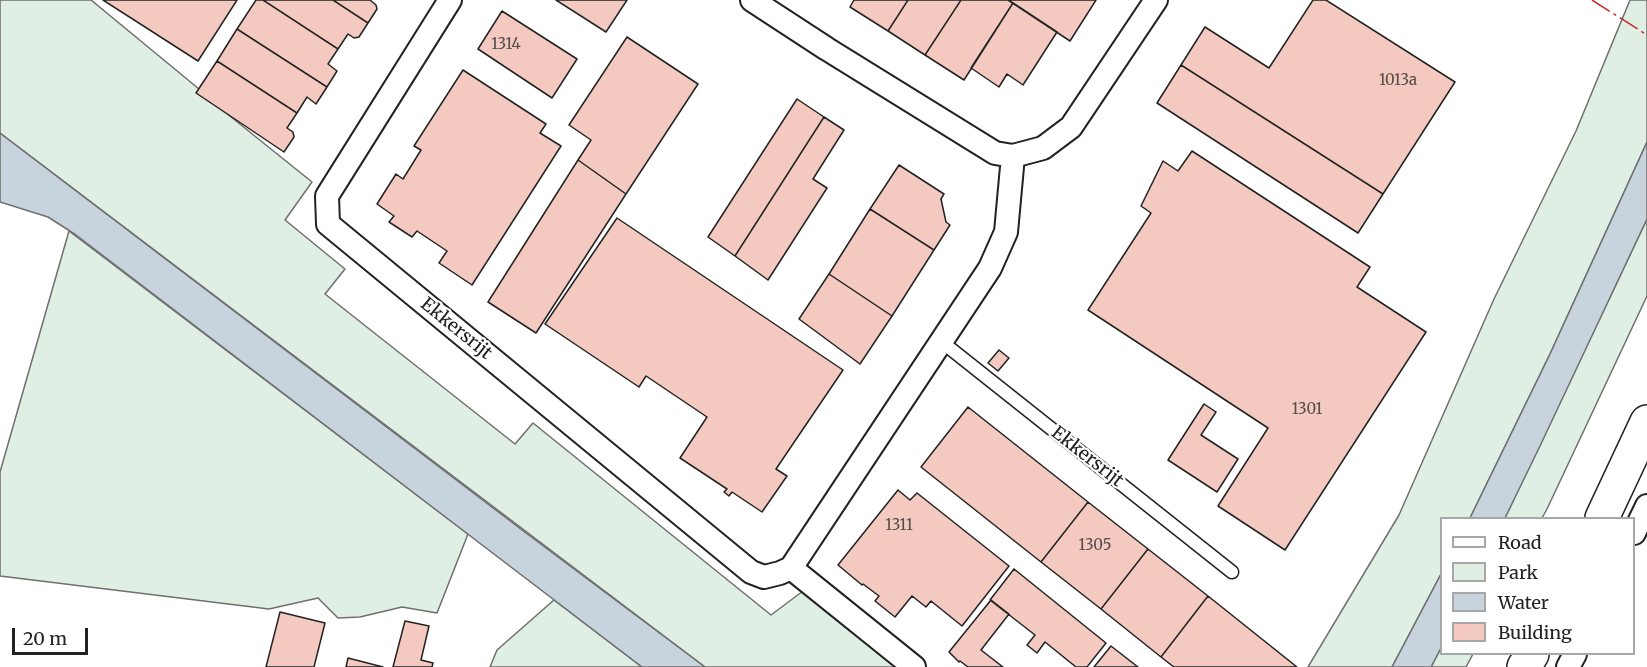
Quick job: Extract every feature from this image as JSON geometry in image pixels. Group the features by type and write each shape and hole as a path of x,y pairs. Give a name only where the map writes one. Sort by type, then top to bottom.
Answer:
{"main road":[{"path":"1603,517 1647,422"}],"street":[{"name":"Ekkersrijt","path":"450,0 327,195 328,224 751,572 764,577 790,568"},
{"path":"752,0 995,153 1013,156 1043,148 1071,127 1156,0"},
{"path":"914,667 790,568 990,268 1006,232 1013,156"},
{"path":"1635,531 1647,506"}],"lane":[{"name":"Ekkersrijt","path":"942,342 1232,572"}],"green space":[{"path":"0,0 91,0 312,182 285,220 345,269 325,294 515,444 533,423 771,615 803,591 900,667 705,667 0,133"},
{"path":"1630,0 1647,0 1647,142 1550,354 1470,517 1440,517 1440,576 1392,667 1308,667 1399,515 1494,299 1576,131"},
{"path":"1647,219 1647,296 1547,509 1543,517 1505,517"},
{"path":"69,231 468,534 437,613 402,607 360,617 338,618 318,598 269,609 0,576 0,472"},
{"path":"554,600 642,667 490,667 497,650"},
{"path":"1440,650 1440,655 1472,655 1466,667 1431,667"}],"water":[{"path":"0,133 705,667 642,667 76,235 48,217 0,202"},
{"path":"1647,142 1647,219 1505,517 1470,517 1550,354"},
{"path":"1440,576 1440,650 1431,667 1392,667"}],"building":[{"path":"103,0 237,0 198,61"},
{"path":"256,0 263,0 338,49 328,64 337,71 327,87 237,29"},
{"path":"263,0 333,0 368,23 359,37 354,38 348,34 338,49"},
{"path":"333,0 370,0 377,9 368,23"},
{"path":"556,0 627,0 606,32"},
{"path":"854,0 908,0 888,31 850,7"},
{"path":"908,0 961,0 925,55 888,31"},
{"path":"961,0 1008,0 1013,3 964,80 925,55"},
{"path":"1008,0 1096,0 1070,41"},
{"path":"1313,0 1326,0 1455,82 1383,194 1181,65 1205,27 1269,68"},
{"path":"1013,3 1057,32 1023,85 1007,74 999,87 971,68"},
{"path":"502,11 577,59 552,98 478,49"},
{"path":"237,29 327,87 316,104 307,97 297,113 217,61"},
{"path":"627,37 698,84 626,194 578,160 591,140 569,125"},
{"path":"217,61 297,113 287,128 293,132 294,137 284,152 196,93"},
{"path":"1181,65 1383,194 1358,233 1157,103"},
{"path":"463,70 546,124 540,133 561,146 472,285 439,263 447,251 417,231 412,237 389,222 394,216 377,204 396,174 403,179 421,150 414,146"},
{"path":"797,99 824,117 735,256 708,237"},
{"path":"824,117 844,130 813,179 827,188 768,280 735,256"},
{"path":"1192,151 1370,267 1357,287 1426,332 1285,550 1218,506 1268,428 1088,310 1151,213 1141,206 1163,161 1178,171"},
{"path":"578,160 626,194 536,333 488,302"},
{"path":"899,165 944,194 941,199 946,222 950,225 934,250 870,209"},
{"path":"870,209 934,250 892,316 829,274"},
{"path":"617,218 843,370 776,469 787,476 762,512 732,492 729,496 724,492 727,489 680,458 707,417 646,376 639,387 545,324"},
{"path":"829,274 892,316 860,364 799,319"},
{"path":"999,350 1009,358 998,371 988,363"},
{"path":"1204,404 1216,412 1201,435 1238,459 1217,492 1168,460"},
{"path":"968,407 1088,502 1041,562 921,467"},
{"path":"898,490 910,500 917,493 1009,566 962,626 931,601 926,607 912,596 895,617 875,601 879,596 838,565"},
{"path":"1088,502 1148,549 1101,609 1041,562"},
{"path":"1148,549 1208,596 1161,657 1101,609"},
{"path":"1014,569 1106,643 1087,667 1076,667 1045,642 1037,653 1027,645 1035,635 990,600"},
{"path":"1208,596 1297,667 1174,667 1161,657"},
{"path":"991,600 1009,614 981,650 1003,667 968,667 949,652"},
{"path":"280,612 325,623 314,667 266,667"},
{"path":"405,621 429,626 421,660 433,663 432,667 393,667"},
{"path":"1111,646 1138,667 1094,667"},
{"path":"348,658 383,667 346,667"}],"power":[{"path":"1592,0 1647,35"}]}
